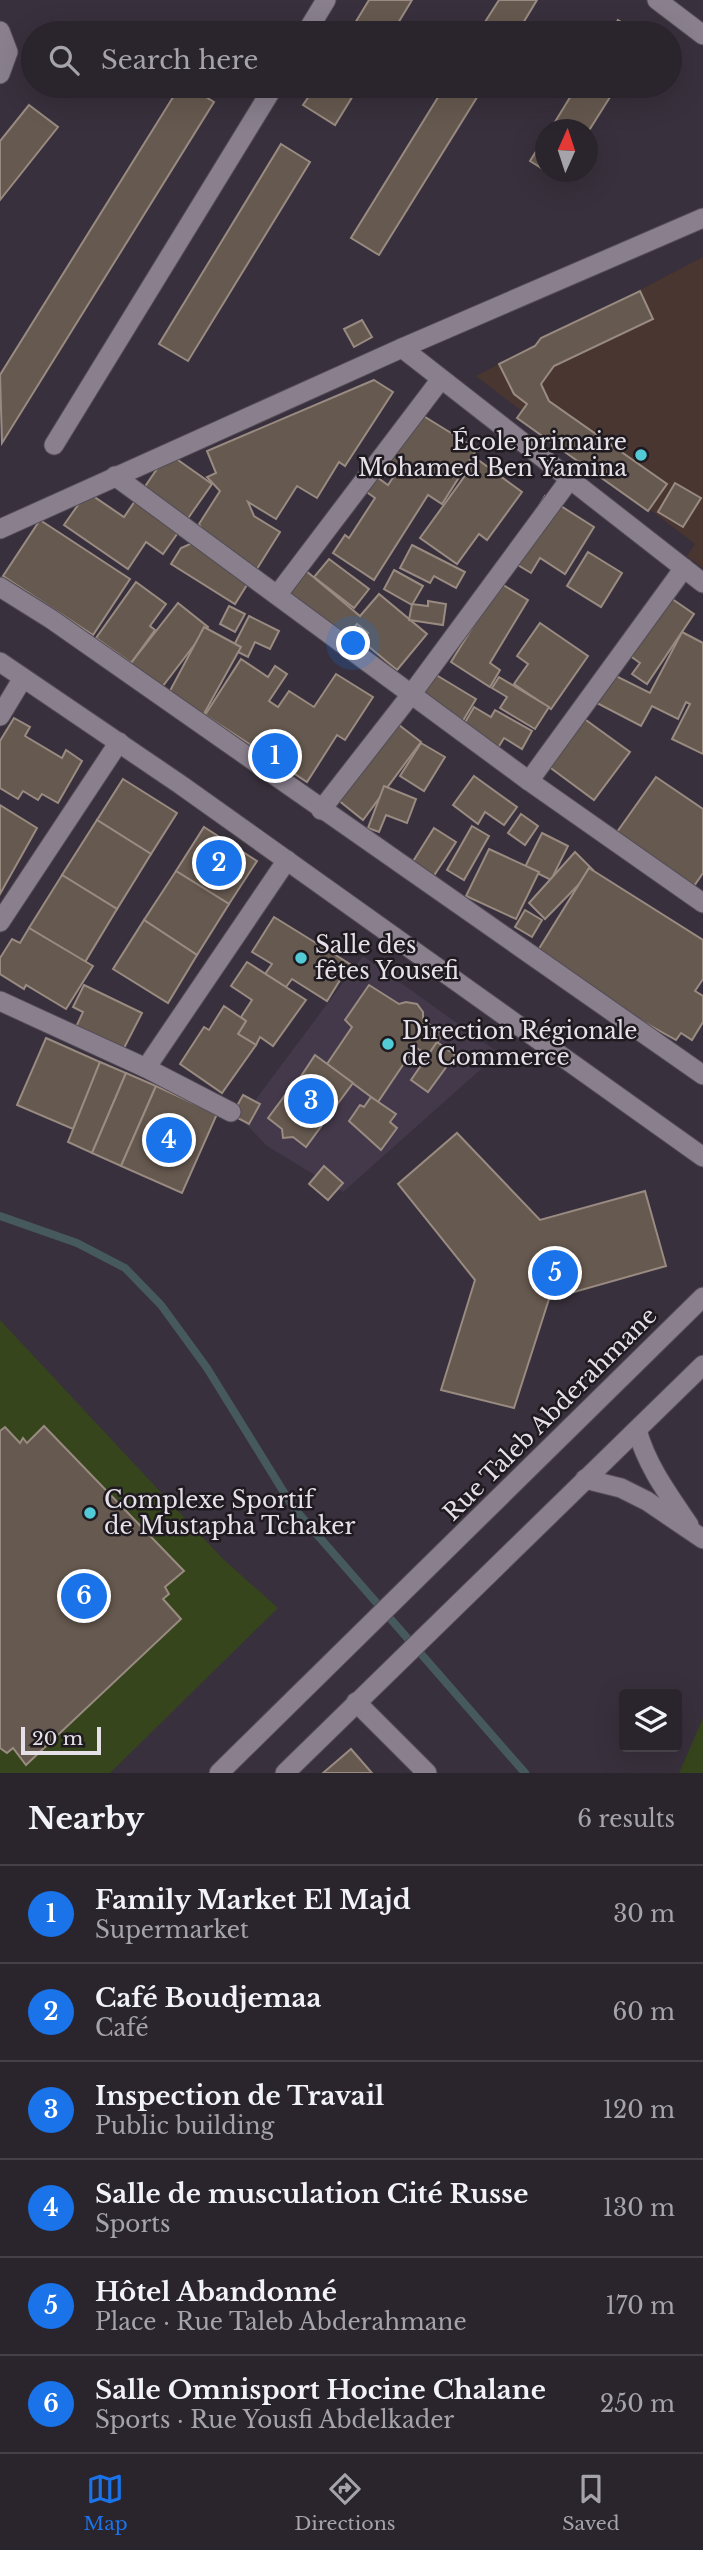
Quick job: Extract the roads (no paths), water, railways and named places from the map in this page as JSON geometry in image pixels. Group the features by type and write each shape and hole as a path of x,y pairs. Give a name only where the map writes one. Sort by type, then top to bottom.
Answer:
{"street":[{"path":"314,21 327,0"},
{"path":"657,0 703,34"},
{"path":"0,31 8,52 0,74"},
{"path":"54,445 267,98"},
{"path":"0,529 402,348 703,218"},
{"path":"402,348 703,583"},
{"path":"278,594 441,379"},
{"path":"115,476 413,692 529,780 703,903"},
{"path":"321,810 413,692 569,479"},
{"path":"529,780 684,568"},
{"path":"0,587 51,619 703,1075"},
{"path":"0,662 288,860 703,1157"},
{"path":"0,716 23,678"},
{"path":"0,922 119,742"},
{"path":"146,1068 288,860"},
{"path":"0,1001 146,1068 231,1112"},
{"name":"Rue Taleb Abderahmane","path":"219,1773 703,1297"},
{"path":"285,1773 387,1670 703,1365"},
{"path":"637,1430 643,1452 656,1477 699,1537"},
{"path":"585,1479 621,1488 647,1500 699,1537"},
{"path":"356,1702 427,1773"}],"waterway":[{"path":"0,1216 77,1243 125,1268 161,1305 207,1368 293,1507 525,1773"}],"place":[{"name":"École primaire Mohamed Ben Yamina","path":"641,455"},
{"name":"Family Market El Majd","path":"275,756"},
{"name":"Café Boudjemaa","path":"219,863"},
{"name":"Salle des fêtes Yousefi","path":"301,958"},
{"name":"Direction Régionale de Commerce","path":"388,1044"},
{"name":"Inspection de Travail","path":"311,1101"},
{"name":"Salle de musculation Cité Russe","path":"169,1140"},
{"name":"Hôtel Abandonné","path":"555,1273"},
{"name":"Complexe Sportif de Mustapha Tchaker","path":"90,1513"},
{"name":"Salle Omnisport Hocine Chalane","path":"84,1596"}]}
